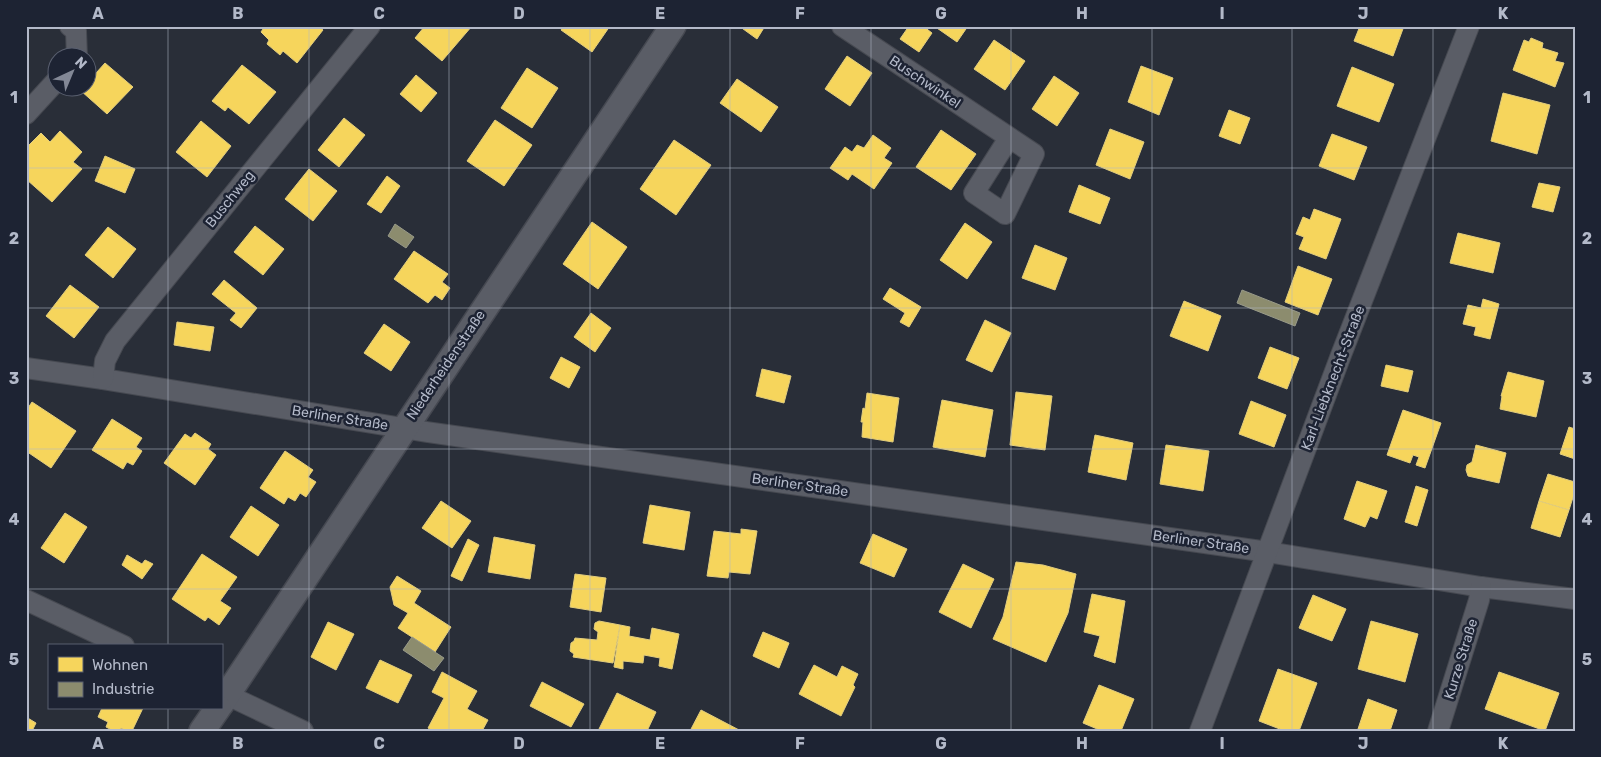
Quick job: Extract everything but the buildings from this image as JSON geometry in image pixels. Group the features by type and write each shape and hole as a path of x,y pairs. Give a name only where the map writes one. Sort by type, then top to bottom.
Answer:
{"street":[{"path":"70,26 76,32 77,48"},
{"name":"Buschweg","path":"103,379 104,361 115,341 370,26"},
{"name":"Niederheidenstraße","path":"222,700 673,26"},
{"name":"Buschwinkel","path":"842,26 1009,138"},
{"name":"Karl-Liebknecht-Straße","path":"1200,731 1341,355 1469,26"},
{"path":"26,114 48,90"},
{"name":"Berliner Straße","path":"26,368 404,428 1268,552 1481,587 1575,599"},
{"name":"Kurze Straße","path":"1438,731 1479,600 1481,587"},
{"path":"26,600 120,644"},
{"path":"222,700 303,731"},
{"name":"Niederheidenstraße","path":"202,731 216,710"}]}
